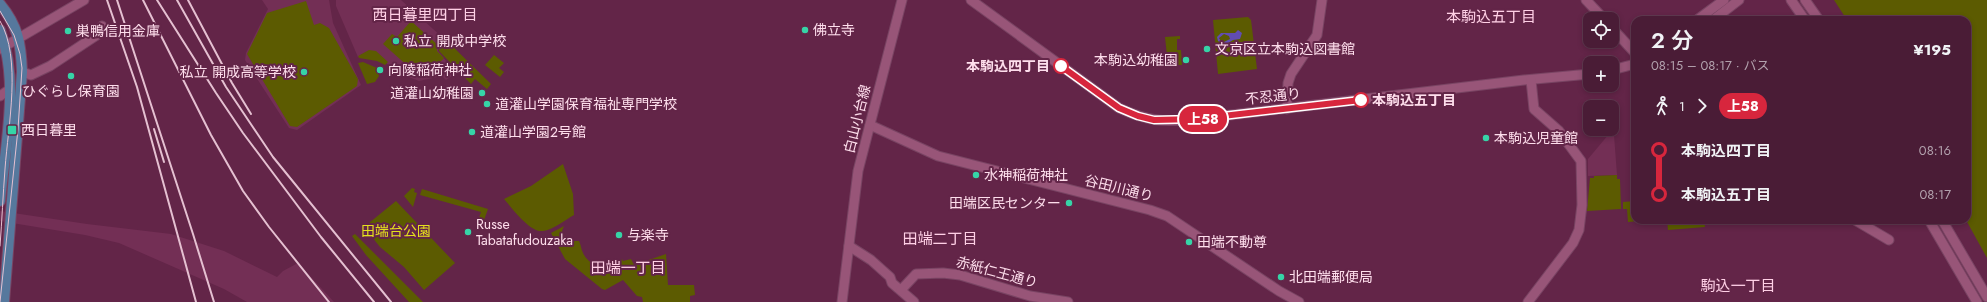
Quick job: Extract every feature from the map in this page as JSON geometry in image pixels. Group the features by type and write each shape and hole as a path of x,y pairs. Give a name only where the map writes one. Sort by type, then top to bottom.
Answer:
{"main road":[{"path":"3,47 84,0"},
{"name":"白山小台線","path":"842,302 856,184 902,0"},
{"name":"不忍通り","path":"971,0 1108,100 1138,116 1158,121 1186,120 1288,109 1583,75"},
{"path":"1288,109 1288,83 1291,74 1317,35 1322,0"},
{"path":"1586,0 1597,12"},
{"path":"1702,16 1724,0"},
{"path":"1718,16 1739,0"},
{"path":"1791,0 1801,16"},
{"path":"1805,0 1816,16"},
{"path":"0,4 14,24 19,38 22,72 4,302"},
{"path":"22,72 31,75 50,66 100,33 102,26"},
{"path":"0,30 3,47 9,59 10,89 0,201"},
{"path":"1619,36 1631,49"},
{"path":"1619,68 1631,65"},
{"path":"1528,302 1573,243 1579,230 1582,205 1581,161 1558,130 1534,109 1531,80"},
{"path":"0,96 10,89"},
{"name":"谷田川通り","path":"870,126 938,156 1150,210 1167,216 1274,288 1299,302"},
{"path":"1862,224 1889,240"},
{"path":"1931,224 1977,302"},
{"path":"1944,224 1987,297"},
{"path":"848,246 871,260 890,277 892,283 914,302"},
{"name":"赤紙仁王通り","path":"901,290 916,274 943,273 960,275 1030,296 1068,302"}],"shaded area":[{"name":"私立 開成高等学校","path":"262,0 329,0 333,23 361,85 297,130 289,128 245,60 246,53 268,9"},
{"name":"私立 開成中学校","path":"336,0 401,0 443,38 439,43 438,51 456,73 446,80 442,76 419,81 396,72 381,58 358,57 336,6"},
{"path":"1238,30 1242,33 1240,39 1233,40 1225,45 1218,41 1217,37 1221,33 1235,33","holes":["1224,34 1229,36 1230,39 1222,43 1219,38"]},
{"path":"1607,136 1614,136 1617,175 1588,176 1588,159"},
{"path":"0,211 87,224 171,234 224,251 277,277 283,271 298,263 334,302 247,302 224,289 119,243 85,235 0,221"}],"green space":[{"path":"1834,0 1987,0 1987,258 1968,224 1971,224 1971,16 1844,16"},
{"name":"私立 開成高等学校","path":"306,1 314,25 320,23 329,28 358,79 357,86 297,127 290,126 247,54 267,13"},
{"path":"1248,17 1251,20 1257,69 1218,74 1213,20"},
{"path":"411,21 438,45 437,51 444,58 427,76 420,78 407,71 410,68 383,44 392,34 397,37"},
{"path":"1180,36 1180,39 1177,39 1177,50 1181,50 1182,65 1168,65 1165,37"},
{"path":"444,38 491,84 487,89 475,79 471,84 439,51 440,43"},
{"path":"369,50 376,51 388,62 385,65 377,61 359,58 358,56"},
{"path":"494,55 504,63 499,68 504,72 500,77 485,65"},
{"path":"363,62 377,68 379,76 375,82 367,84 358,63"},
{"path":"563,164 573,194 574,215 551,229 538,231 527,224 504,199 531,186"},
{"path":"1617,175 1617,179 1620,179 1621,209 1587,211 1590,178 1594,178 1594,176"},
{"path":"412,188 415,189 414,192 417,193 413,207 404,196"},
{"path":"422,189 488,209 483,223 478,221 481,212 420,195"},
{"name":"田端台公園","path":"396,201 455,263 424,290 404,267 380,247 364,227"},
{"path":"1631,201 1631,222 1628,222 1627,209 1623,209 1623,202"},
{"path":"1667,224 1705,224 1705,227 1668,230"},
{"path":"564,226 562,231 566,239 579,241 585,257 592,263 605,268 614,270 618,268 622,259 623,261 631,259 634,265 666,254 668,285 694,285 695,295 690,296 690,302 643,302 642,297 637,296 623,280 605,290 602,289 565,259 551,233"},
{"path":"355,234 423,302 409,302 366,255 352,236"}],"tram line":[{"path":"0,11 14,35 20,54 22,68 18,129 0,302"},
{"path":"0,21 7,36 12,73 11,113 5,169 0,246"}],"railway":[{"path":"107,0 137,87 196,302"},
{"path":"117,0 214,302"},
{"path":"143,0 211,135 243,191 269,227 329,302"},
{"path":"157,0 243,133 321,237 374,302"},
{"path":"177,0 226,87 273,157 391,302"},
{"path":"188,0 232,83 251,114"},
{"path":"154,129 164,162"}],"bus line":[{"name":"上58","path":"1061,66 1119,108 1138,116 1154,120 1163,121 1197,119 1361,100"}],"place":[{"name":"佛立寺","path":"805,30"},
{"name":"巣鴨信用金庫","path":"68,31"},
{"name":"私立 開成中学校","path":"396,41"},
{"name":"文京区立本駒込図書館","path":"1207,49"},
{"name":"本駒込幼稚園","path":"1186,60"},
{"name":"本駒込四丁目","path":"1061,66"},
{"name":"向陵稲荷神社","path":"380,70"},
{"name":"私立 開成高等学校","path":"304,72"},
{"name":"ひぐらし保育園","path":"71,76"},
{"name":"道灌山幼稚園","path":"482,93"},
{"name":"本駒込五丁目","path":"1361,100"},
{"name":"道灌山学園保育福祉専門学校","path":"487,104"},
{"name":"西日暮里","path":"12,130"},
{"name":"道灌山学園2号館","path":"472,132"},
{"name":"本駒込児童館","path":"1486,138"},
{"name":"水神稲荷神社","path":"976,175"},
{"name":"田端区民センター","path":"1069,203"},
{"name":"Russe Tabatafudouzaka","path":"468,232"},
{"name":"与楽寺","path":"619,235"},
{"name":"田端不動尊","path":"1189,242"},
{"name":"北田端郵便局","path":"1281,277"}],"district":[{"name":"西日暮里四丁目","path":"425,15"},
{"name":"本駒込五丁目","path":"1491,17"},
{"name":"田端二丁目","path":"940,239"},
{"name":"田端一丁目","path":"628,268"},
{"name":"駒込一丁目","path":"1738,286"}]}
